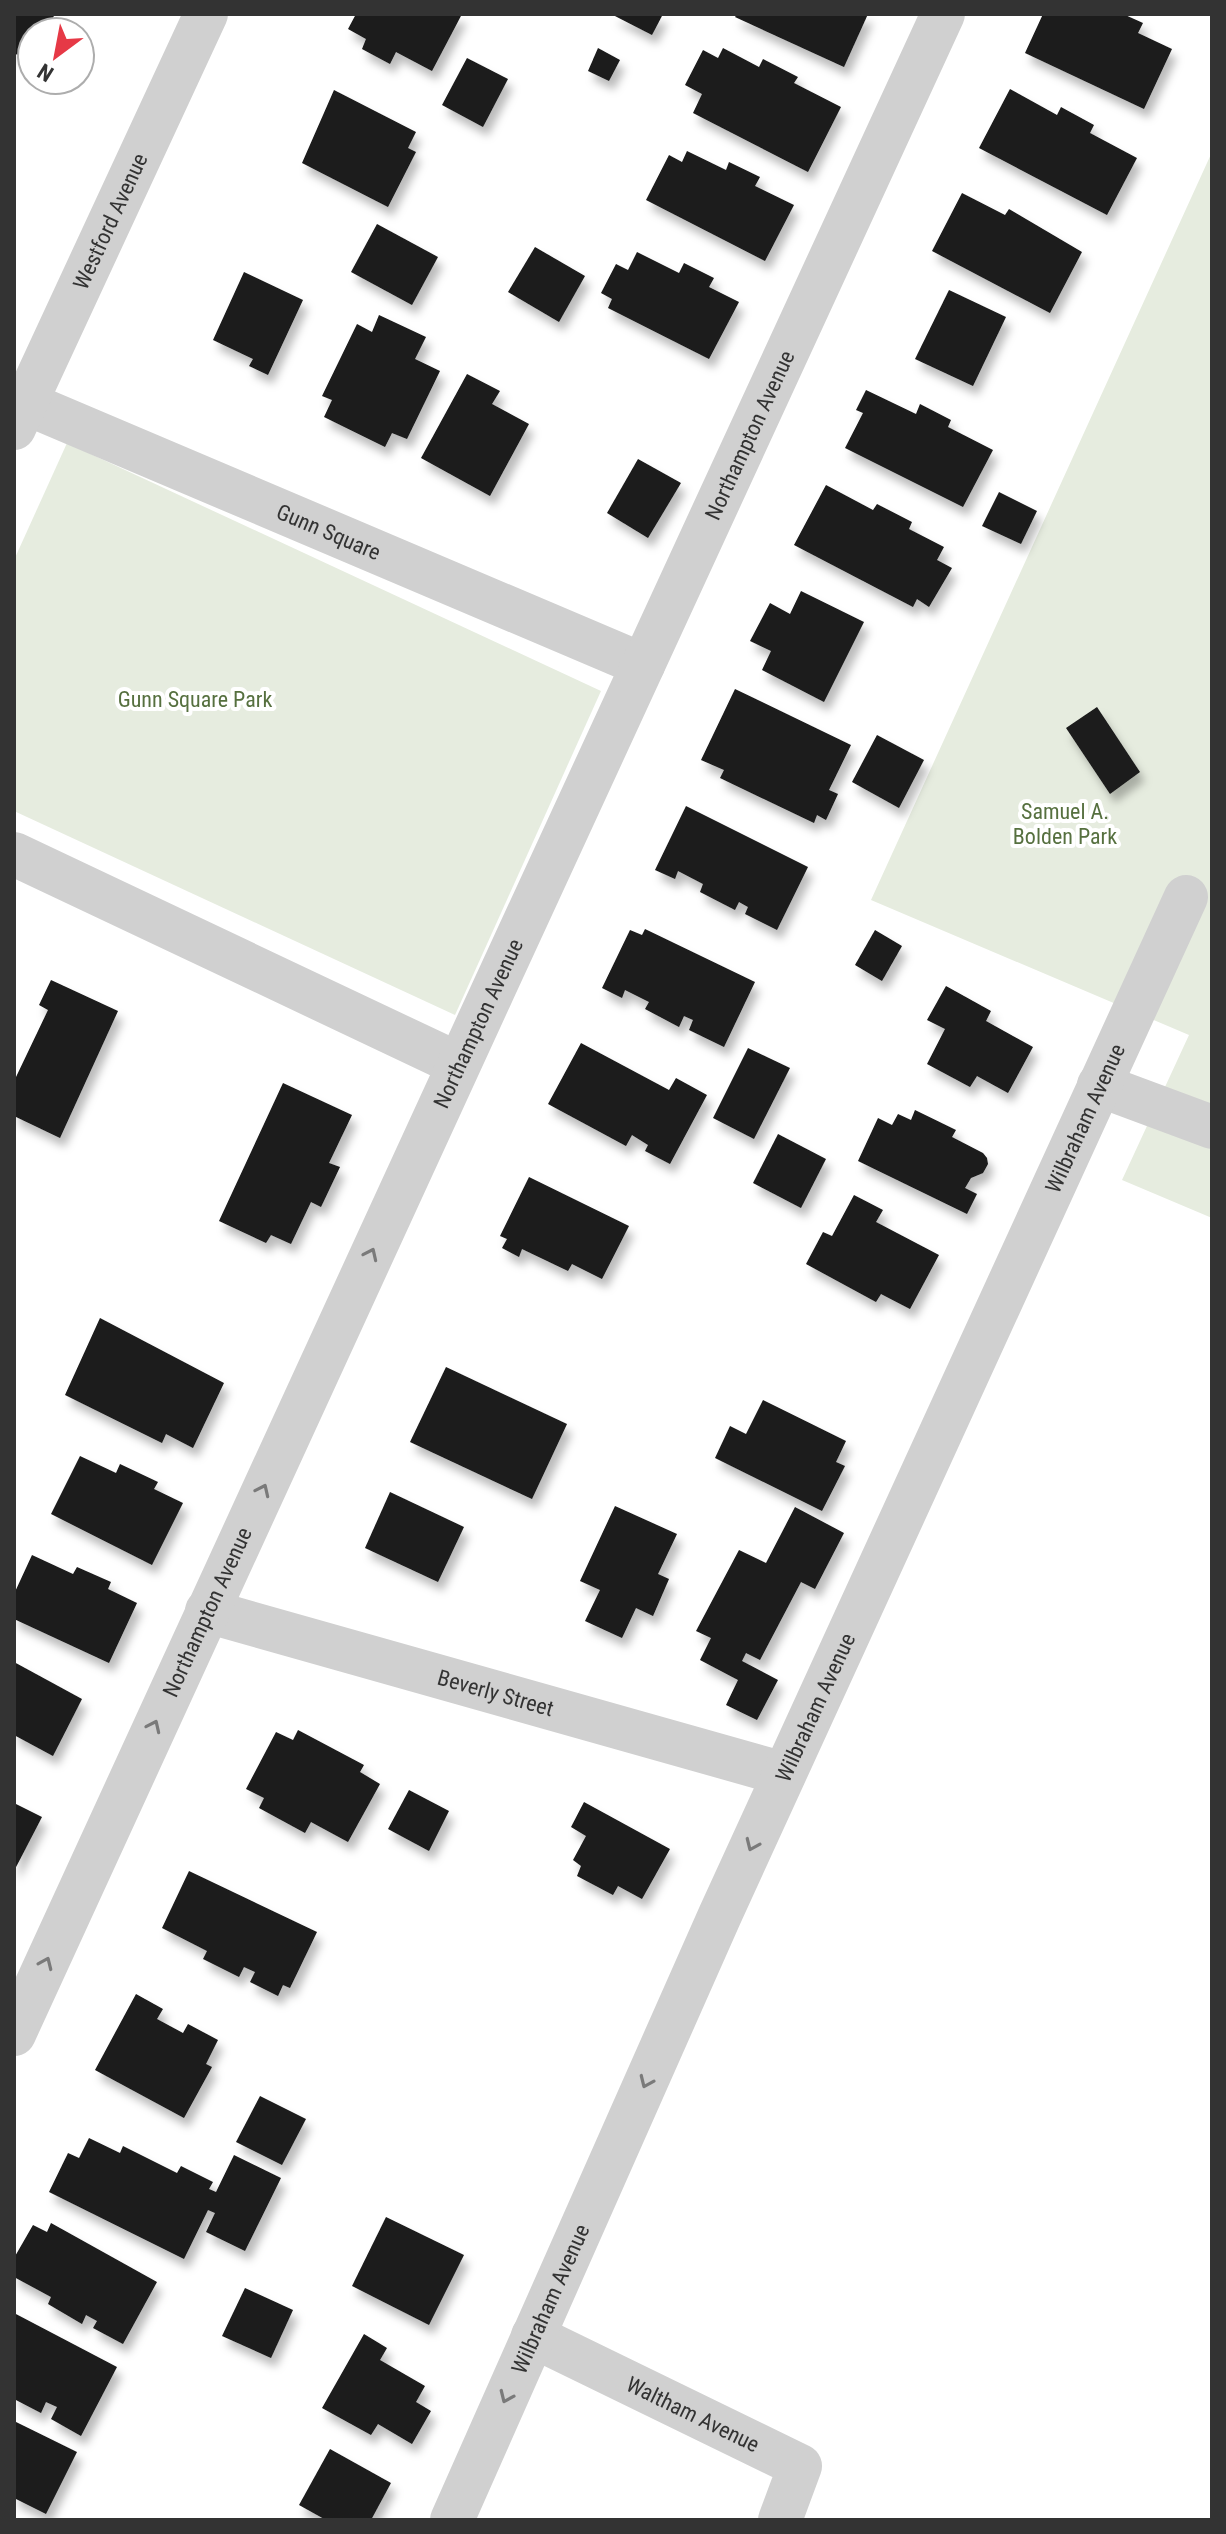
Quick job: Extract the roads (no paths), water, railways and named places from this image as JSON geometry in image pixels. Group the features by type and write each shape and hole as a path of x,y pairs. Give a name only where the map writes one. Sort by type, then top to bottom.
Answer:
{"street":[{"name":"Westford Avenue","path":"18,409 206,14"},
{"name":"Northampton Avenue","path":"14,2034 943,14"},
{"name":"Gunn Square","path":"18,409 643,665"},
{"path":"14,854 458,1064"},
{"name":"Wilbraham Avenue","path":"452,2520 784,1774 1186,897"},
{"path":"1099,1085 1212,1127"},
{"name":"Beverly Street","path":"207,1611 784,1774"},
{"name":"Waltham Avenue","path":"533,2336 800,2466 780,2520"}],"park label":[{"name":"Gunn Square Park","path":"195,699"},
{"name":"Samuel A. Bolden Park","path":"1065,824"}]}
